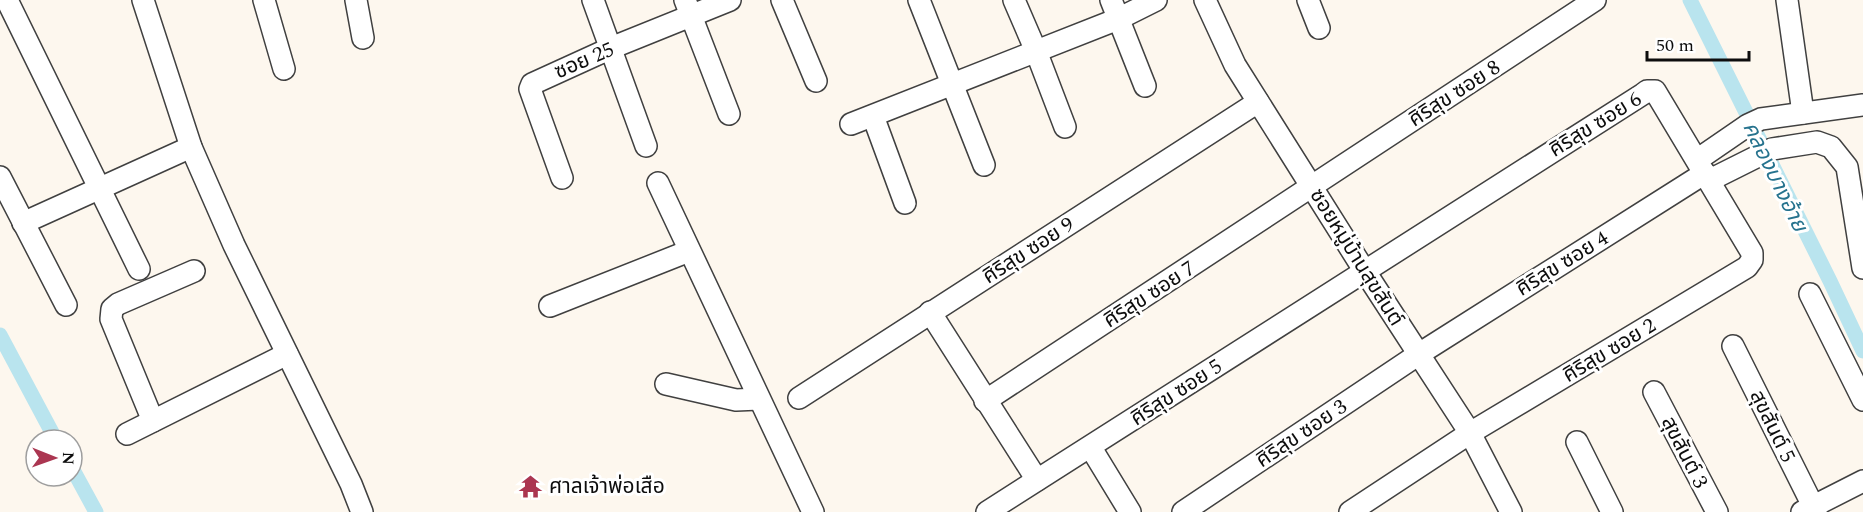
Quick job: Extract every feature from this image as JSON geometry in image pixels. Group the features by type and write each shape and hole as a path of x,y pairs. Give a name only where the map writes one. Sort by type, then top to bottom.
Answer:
{"street":[{"path":"7,0 139,269"},
{"path":"143,0 191,147 234,245 346,474 362,512"},
{"path":"264,0 285,69"},
{"path":"356,0 363,38"},
{"path":"593,0 645,146"},
{"name":"ซอย 25","path":"562,178 530,86 535,81 611,48 688,8 730,0"},
{"path":"782,0 816,81"},
{"path":"919,0 984,165"},
{"path":"1014,0 1065,127"},
{"path":"851,124 1036,51 1114,9 1156,0"},
{"name":"ซอยหมู่บ้านสุขสันต์","path":"1205,0 1235,65 1470,433 1511,512"},
{"path":"1308,0 1319,28"},
{"name":"ศิริสุข ซอย 8","path":"1312,186 1595,0"},
{"path":"1787,0 1803,113"},
{"path":"688,8 729,114"},
{"path":"1114,9 1145,86"},
{"name":"ศิริสุข ซอย 6","path":"1364,270 1647,91 1657,93 1752,253 1752,260 1747,267"},
{"name":"ศิริสุข ซอย 9","path":"799,398 1258,102"},
{"path":"1704,171 1732,136 1761,119 1863,105"},
{"path":"873,116 905,203"},
{"path":"1704,171 1739,166 1772,149 1817,142 1831,147 1847,167 1859,219 1863,268"},
{"path":"23,224 191,147"},
{"name":"ศิริสุข ซอย 4","path":"1419,354 1704,171"},
{"path":"0,177 66,305"},
{"path":"658,183 813,512"},
{"name":"ศิริสุข ซอย 7","path":"986,401 1312,186"},
{"path":"550,306 689,251"},
{"name":"ศิริสุข ซอย 2","path":"1350,512 1470,433 1747,267"},
{"name":"ศิริสุข ซอย 5","path":"987,512 1364,270"},
{"path":"153,421 111,319 112,309 118,304 194,271"},
{"path":"1810,294 1863,400"},
{"path":"930,312 1037,480"},
{"name":"สุขสันต์ 5","path":"1733,346 1810,510"},
{"path":"127,434 287,354"},
{"name":"ศิริสุข ซอย 3","path":"1184,512 1419,354"},
{"path":"666,384 736,400 759,399"},
{"name":"สุขสันต์ 3","path":"1654,392 1717,512"},
{"path":"1576,442 1612,512"},
{"path":"1090,448 1130,512"},
{"path":"1810,510 1863,481"}],"waterway":[{"name":"คลองบางอ้าย","path":"1690,0 1863,351"},
{"path":"0,335 50,428"},
{"path":"83,488 96,512"}],"place":[{"name":"ศาลเจ้าพ่อเสือ","path":"531,486"}]}
